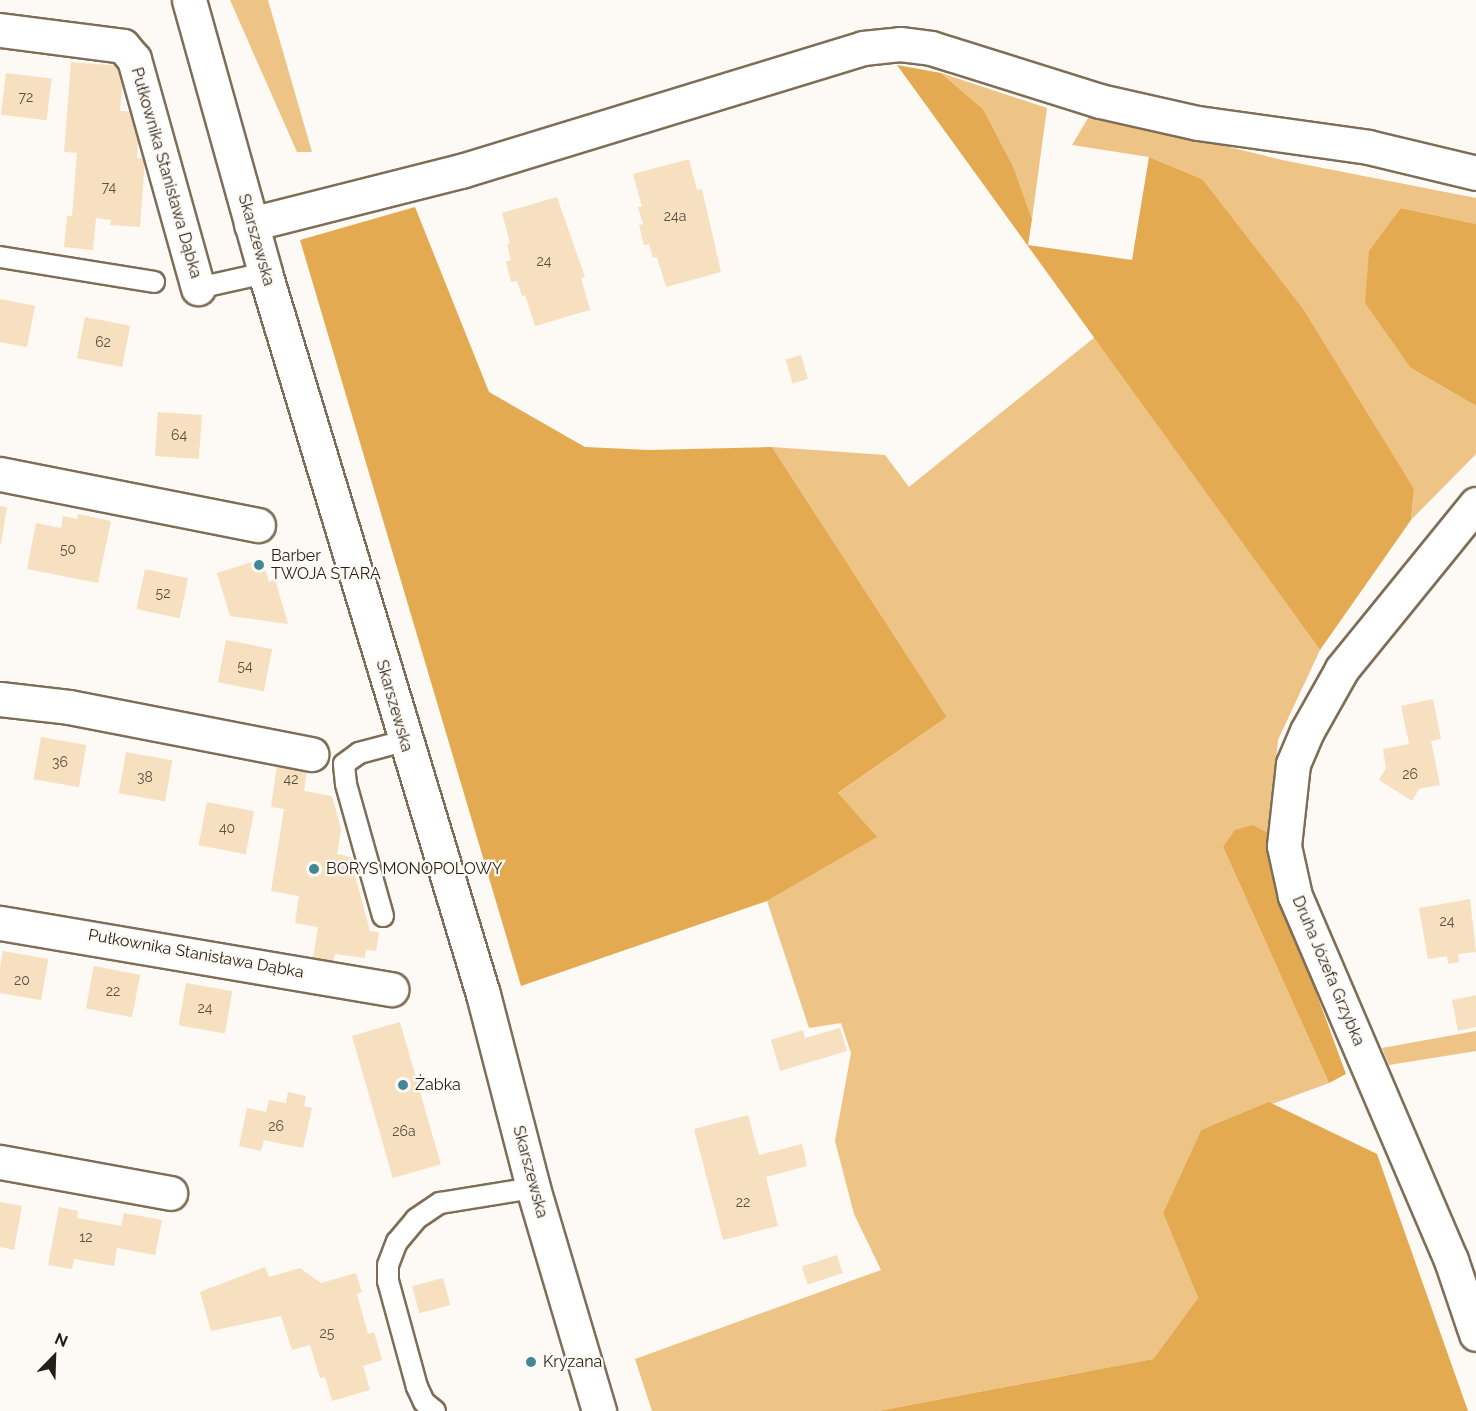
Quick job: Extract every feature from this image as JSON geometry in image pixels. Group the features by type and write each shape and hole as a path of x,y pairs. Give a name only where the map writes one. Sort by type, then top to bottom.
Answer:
{"street":[{"name":"Skarszewska","path":"189,0 265,273 404,741 483,994 533,1188 599,1411"},
{"name":"Pułkownika Stanisława Dąbka","path":"0,30 123,46 134,59 198,288"},
{"path":"251,224 461,171 840,55 900,44 932,48 1100,101 1198,123 1368,147 1476,173"},
{"path":"0,474 258,525"},
{"name":"Druha Józefa Grzybka","path":"1476,504 1342,669 1306,730 1293,764 1284,846 1300,907 1451,1260 1476,1334"},
{"path":"0,699 69,707 311,754"},
{"name":"Pułkownika Stanisława Dąbka","path":"0,923 391,988"},
{"path":"0,1162 170,1193"}],"lane":[{"path":"0,257 154,282"},
{"name":"Pułkownika Stanisława Dąbka","path":"198,288 265,273"},
{"path":"383,916 346,784 344,764 359,753 404,741"},
{"path":"435,1411 424,1402 417,1387 388,1281 388,1264 397,1242 416,1219 440,1203 533,1188"}],"shaded area":[{"path":"230,0 268,0 312,152 297,152"},
{"path":"897,65 941,73 983,109 1013,166 1032,219 1028,245 1132,260 1149,157 1202,179 1303,309 1414,489 1411,520 1320,650"},
{"path":"941,73 1047,108 1032,219 1013,166 983,109"},
{"path":"1091,113 1282,160 1476,198 1476,224 1401,208 1411,368 1476,406 1476,454 1411,520 1414,489 1202,179 1149,157 1072,145"},
{"path":"415,207 489,392 585,447 649,450 772,447 947,717 838,793 877,837 767,901 521,986 300,240"},
{"path":"1401,208 1476,224 1476,406 1411,368 1365,303 1369,251"},
{"path":"1095,337 1320,650 1278,740 1269,833 1253,825 1223,847 1329,1083 1201,1130 1163,1213 1198,1298 1153,1359 878,1411 652,1411 635,1359 881,1270 854,1214 835,1141 851,1053 841,1023 809,1028 767,901 876,837 837,794 947,717 772,447 885,455 909,487"},
{"path":"1253,825 1269,833 1271,869 1346,1074 1329,1083 1223,847 1235,830"},
{"path":"1476,1031 1476,1051 1389,1065 1382,1048"},
{"path":"1269,1102 1377,1154 1468,1411 878,1411 1153,1359 1198,1298 1163,1213 1201,1130"}],"building":[{"path":"71,62 124,66 120,111 140,112 137,158 145,158 140,227 110,225 111,220 96,218 93,250 64,247 67,216 72,216 77,153 64,152"},
{"path":"6,73 52,79 47,120 1,115"},
{"path":"689,159 697,190 702,189 721,272 666,287 657,257 653,258 649,244 644,245 639,225 643,224 638,207 642,207 633,174"},
{"path":"557,197 585,277 581,278 590,310 535,326 525,295 522,296 517,281 511,282 506,262 511,260 507,244 510,243 502,213"},
{"path":"0,299 35,306 27,347 0,342"},
{"path":"85,317 130,326 122,367 77,358"},
{"path":"801,355 808,379 793,383 786,359"},
{"path":"158,412 202,415 199,459 155,456"},
{"path":"0,506 7,507 1,544 0,544"},
{"path":"78,514 111,521 98,583 27,569 36,523 61,528 63,516 77,519"},
{"path":"262,559 269,582 275,579 288,624 230,616 217,573"},
{"path":"145,569 188,578 180,618 136,609"},
{"path":"226,640 272,649 264,691 218,682"},
{"path":"1433,699 1441,739 1431,741 1440,785 1419,789 1412,801 1379,780 1386,768 1383,749 1409,744 1401,706"},
{"path":"41,737 86,745 79,787 34,779"},
{"path":"126,752 172,760 165,802 119,793"},
{"name":"BORYS MONOPOLOWY","path":"277,765 307,770 304,791 332,796 341,829 337,854 350,857 370,931 379,932 376,951 366,950 365,958 335,954 333,962 313,958 318,927 295,923 299,896 271,891 284,809 271,807"},
{"path":"207,802 254,811 246,854 199,845"},
{"path":"1470,899 1476,952 1458,954 1459,962 1448,964 1447,956 1428,959 1419,908"},
{"path":"3,951 48,959 41,1000 0,993"},
{"path":"94,966 140,975 132,1017 86,1008"},
{"path":"186,983 232,991 225,1034 179,1025"},
{"path":"1476,995 1476,1027 1458,1031 1452,1000"},
{"path":"400,1022 441,1164 393,1178 352,1036"},
{"path":"840,1028 847,1051 780,1071 771,1040 803,1030 805,1038"},
{"path":"288,1092 306,1096 304,1106 312,1108 303,1148 264,1140 261,1151 239,1146 247,1108 266,1112 269,1100 286,1103"},
{"path":"748,1115 759,1155 802,1144 807,1166 766,1177 778,1226 723,1240 694,1129"},
{"path":"0,1202 22,1206 14,1250 0,1247"},
{"path":"59,1207 78,1211 77,1218 121,1226 124,1213 162,1220 155,1255 117,1248 114,1266 74,1259 72,1269 48,1265"},
{"path":"837,1255 843,1273 808,1285 802,1266"},
{"path":"265,1267 269,1277 300,1268 321,1283 356,1273 362,1292 357,1294 368,1334 374,1332 382,1360 363,1366 370,1390 332,1401 325,1377 320,1378 310,1345 292,1350 281,1316 211,1331 200,1292"},
{"path":"443,1278 450,1305 419,1313 412,1286"}],"place":[{"name":"Barber TWOJA STARA","path":"259,565"},
{"name":"BORYS MONOPOLOWY","path":"314,869"},
{"name":"Żabka","path":"403,1085"},
{"name":"Kryzana","path":"531,1362"}]}
